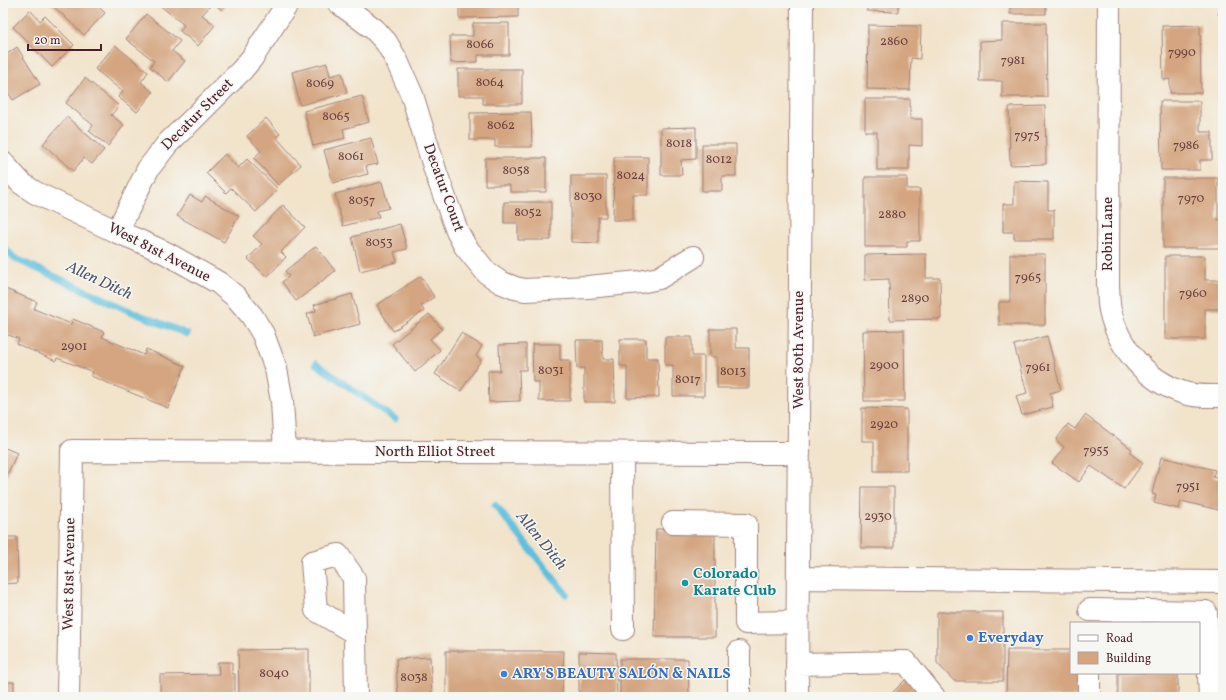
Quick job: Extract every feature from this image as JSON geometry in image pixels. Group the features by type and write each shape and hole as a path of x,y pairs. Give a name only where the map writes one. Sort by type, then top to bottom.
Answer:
{"street":[{"name":"Decatur Street","path":"117,232 148,169 168,143 191,122 242,70 252,58 288,3"},
{"name":"Decatur Court","path":"339,3 374,29 386,42 397,61 412,95 436,173 457,231 465,246 487,273 500,282 525,290 640,282 658,278 693,257"},
{"name":"West 80th Avenue","path":"797,697 802,3"},
{"name":"Robin Lane","path":"1109,3 1108,286 1110,309 1113,321 1124,346 1132,357 1151,376 1163,384 1184,393 1201,396 1223,396"},
{"name":"West 81st Avenue","path":"3,163 21,183 34,192 117,232 166,253 219,283 236,297 252,316 263,334 276,369 282,401 285,451"},
{"name":"West 81st Avenue","path":"68,697 72,451"},
{"name":"North Elliot Street","path":"72,451 799,453"},
{"path":"622,453 623,629"},
{"path":"674,523 746,524 746,622 798,622"},
{"path":"798,578 1223,582"},
{"path":"1090,580 1089,617 1206,612 1210,697"},
{"path":"355,633 356,697"},
{"path":"739,652 739,697"},
{"path":"797,664 906,662 934,697"},
{"path":"1088,697 1089,674"}],"building":[{"path":"50,3 95,3 105,13 84,35"},
{"path":"157,3 206,3 210,6 202,15 215,25 198,46 180,31 184,25"},
{"path":"213,3 228,3 222,10"},
{"path":"459,3 518,3 518,17 459,18"},
{"path":"867,3 898,3 898,12 867,11"},
{"path":"1010,3 1046,3 1046,14 1010,14"},
{"path":"1223,7 1223,18 1218,14"},
{"path":"30,10 40,21 45,16 74,45 52,67 13,27"},
{"path":"146,14 180,41 172,51 185,61 168,82 150,67 154,61 126,39"},
{"path":"473,23 509,23 509,55 478,55 478,62 451,63 450,36 473,36"},
{"path":"1002,23 1046,23 1047,97 1002,97 1002,81 980,81 980,41 1002,40"},
{"path":"868,25 921,26 920,59 911,58 910,90 867,89"},
{"path":"1200,25 1201,93 1170,93 1170,79 1163,80 1162,26"},
{"path":"115,45 148,72 141,82 153,92 137,112 118,97 123,92 95,69"},
{"path":"17,47 40,84 13,100 3,84 3,48 7,54"},
{"path":"327,63 330,76 342,73 347,93 300,105 292,72"},
{"path":"458,69 522,69 522,104 483,104 483,96 458,96"},
{"path":"85,78 119,106 111,115 124,125 108,146 89,131 93,125 66,103"},
{"path":"362,96 369,122 343,129 345,138 313,146 304,111"},
{"path":"865,99 910,99 910,119 922,119 922,146 909,145 909,170 877,170 877,132 865,132"},
{"path":"1160,101 1200,101 1200,132 1212,132 1212,160 1200,160 1200,170 1161,170"},
{"path":"1045,106 1046,164 1010,165 1009,107"},
{"path":"531,112 532,147 495,147 495,140 470,140 470,113"},
{"path":"67,117 104,150 92,164 84,158 73,171 43,144"},
{"path":"266,118 280,134 276,137 301,165 278,185 254,158 261,151 247,136"},
{"path":"696,127 696,159 681,160 682,175 661,175 661,128"},
{"path":"371,138 378,164 366,166 368,174 333,183 324,150"},
{"path":"702,144 736,144 736,176 722,176 722,191 702,191"},
{"path":"225,154 238,168 247,159 278,189 256,212 231,188 226,193 206,173"},
{"path":"614,157 648,157 648,195 633,195 633,220 613,220"},
{"path":"485,158 546,158 546,192 510,192 510,185 485,185"},
{"path":"571,176 606,176 606,217 598,217 598,243 571,242"},
{"path":"865,177 907,177 907,189 920,189 920,241 907,241 907,247 865,247"},
{"path":"1163,178 1218,178 1218,220 1223,220 1223,248 1163,248"},
{"path":"1014,181 1048,182 1048,210 1054,210 1054,239 1014,239 1014,232 1003,232 1003,204 1014,204"},
{"path":"382,182 389,208 377,211 379,217 343,226 335,194"},
{"path":"190,195 202,202 205,196 239,216 224,242 177,216"},
{"path":"504,202 551,202 551,240 518,240 518,223 504,223"},
{"path":"283,205 305,227 281,252 286,257 267,277 248,259 262,244 253,236"},
{"path":"400,224 407,249 394,252 397,262 360,271 352,237"},
{"path":"316,246 335,271 296,301 282,282 289,276 285,271"},
{"path":"926,254 926,278 940,278 941,319 890,320 889,279 865,280 865,255"},
{"path":"1010,254 1045,254 1045,325 999,325 999,302 1010,302"},
{"path":"1165,256 1205,256 1205,280 1220,280 1220,309 1205,309 1205,339 1165,339"},
{"path":"421,276 434,297 421,306 424,311 393,331 377,305"},
{"path":"3,288 37,302 34,309 71,324 73,319 104,332 102,337 144,355 146,349 185,366 168,408 91,376 93,372 57,358 56,361 17,344 19,339 3,333"},
{"path":"352,294 360,324 313,337 307,314 316,311 314,305"},
{"path":"429,314 442,329 430,339 440,350 415,372 392,344"},
{"path":"710,329 736,329 736,348 749,348 749,388 717,388 717,357 710,357"},
{"path":"904,330 905,401 864,401 863,331"},
{"path":"461,333 482,346 476,356 481,360 461,391 435,374"},
{"path":"1047,336 1061,390 1050,393 1053,407 1022,415 1016,396 1027,393 1014,345"},
{"path":"665,337 692,337 692,356 704,356 704,396 673,396 673,365 665,365"},
{"path":"620,339 646,339 646,358 658,358 659,397 627,398 627,366 620,366"},
{"path":"576,340 602,340 603,359 614,359 615,402 584,402 584,368 577,368"},
{"path":"526,344 526,370 519,370 520,401 489,402 488,371 500,371 499,345"},
{"path":"532,344 560,344 560,360 570,360 570,401 539,401 539,382 533,382"},
{"path":"862,408 907,409 907,471 874,471 874,441 862,441"},
{"path":"1085,415 1132,449 1130,453 1143,463 1124,489 1091,466 1079,482 1052,463 1064,447 1056,440 1068,424 1075,429"},
{"path":"3,447 17,453 3,484"},
{"path":"1161,457 1215,470 1213,477 1223,480 1223,511 1181,501 1179,509 1154,503 1156,495 1152,494"},
{"path":"862,487 894,487 894,548 861,548"},
{"name":"Colorado Karate Club","path":"656,529 715,530 715,637 654,637"},
{"path":"3,537 17,537 18,583 3,584"},
{"name":"Everyday","path":"937,612 1003,612 1003,681 954,681 937,663"},
{"path":"309,649 309,697 239,697 238,650"},
{"path":"1007,650 1070,650 1070,674 1080,674 1080,697 1006,697"},
{"name":"ARY'S BEAUTY SALÓN & NAILS","path":"446,651 564,651 562,697 446,697"},
{"path":"579,652 616,653 617,697 579,697"},
{"path":"430,657 432,697 398,697 396,659"},
{"path":"620,659 688,659 689,697 620,697"},
{"path":"218,662 232,662 232,674 235,674 235,697 160,697 160,675 219,674"},
{"path":"1118,674 1178,674 1178,697 1118,697"},
{"path":"910,675 931,697 888,697"},
{"path":"3,682 14,682 14,697 3,697"}],"waterway":[{"name":"Allen Ditch","path":"3,246 14,258 130,311 187,334"},
{"name":"Allen Ditch","path":"316,364 395,419"},
{"name":"Allen Ditch","path":"495,505 566,594"}],"place":[{"name":"Colorado Karate Club","path":"685,583"},
{"name":"Everyday","path":"970,638"},
{"name":"ARY'S BEAUTY SALÓN & NAILS","path":"504,674"}]}
